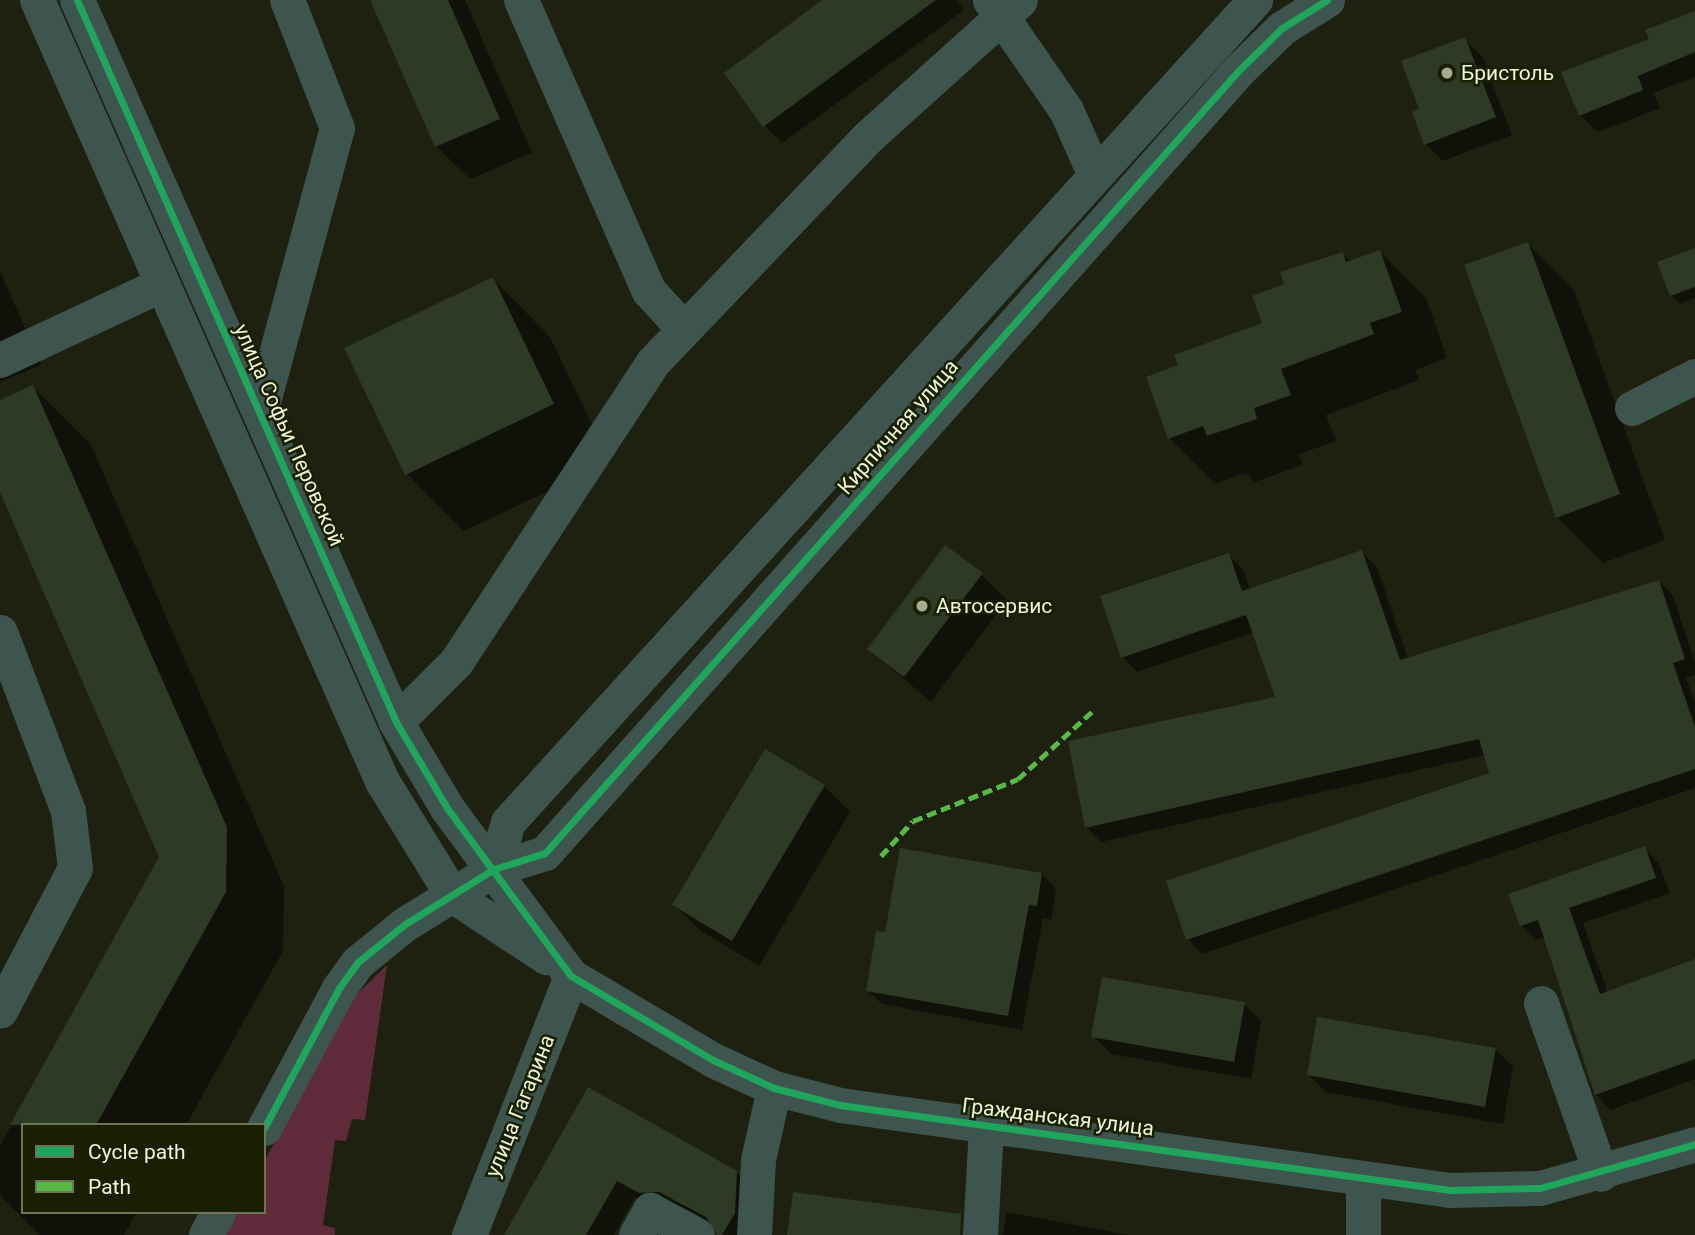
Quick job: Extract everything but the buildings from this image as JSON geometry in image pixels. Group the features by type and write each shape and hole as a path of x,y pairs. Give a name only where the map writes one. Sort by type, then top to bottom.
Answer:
{"street":[{"path":"37,0 160,285 382,781 452,895 566,971"},
{"name":"улица Софьи Перовской","path":"77,0 397,722 447,808 494,869"},
{"path":"260,413 337,128 287,0"},
{"path":"521,0 649,291 683,328"},
{"name":"Кирпичная улица","path":"494,869 508,822 1255,0"},
{"name":"Кирпичная улица","path":"494,869 545,853 1238,70 1282,28 1327,0"},
{"path":"397,722 456,662 653,362 869,136 1004,6 1066,110 1095,175"},
{"path":"0,360 160,285"},
{"path":"1632,408 1695,376"},
{"path":"0,632 68,811 75,869 0,1011"},
{"path":"266,1124 339,988 358,962 405,924 494,869"},
{"name":"Гражданская улица","path":"494,869 566,971 673,1039 774,1088 841,1105 1363,1181 1500,1191 1540,1188 1601,1174 1695,1144"},
{"name":"улица Гагарина","path":"469,1235 566,971"},
{"path":"1541,1003 1601,1174"},
{"path":"754,1235 758,1160 774,1088"},
{"path":"980,1235 986,1126"},
{"path":"1363,1181 1363,1235"},
{"path":"636,1235 650,1210 698,1235"},
{"path":"206,1235 217,1214"}],"shaded area":[{"path":"387,965 365,1120 352,1119 346,1141 335,1140 323,1225 335,1228 335,1235 225,1235 236,1214 266,1214 266,1158 355,996"}],"marked path":[{"path":"881,856 913,821 1018,779 1095,709"}],"cycle path":[{"path":"77,0 396,722 447,808 571,976 713,1060 774,1088 840,1105 1450,1190 1540,1188 1695,1144"},
{"path":"266,1124 339,988 358,962 405,924 494,869 545,853 1239,70 1282,28 1327,0"}],"place":[{"name":"Бристоль","path":"1447,73"},
{"name":"Автосервис","path":"922,606"}]}
